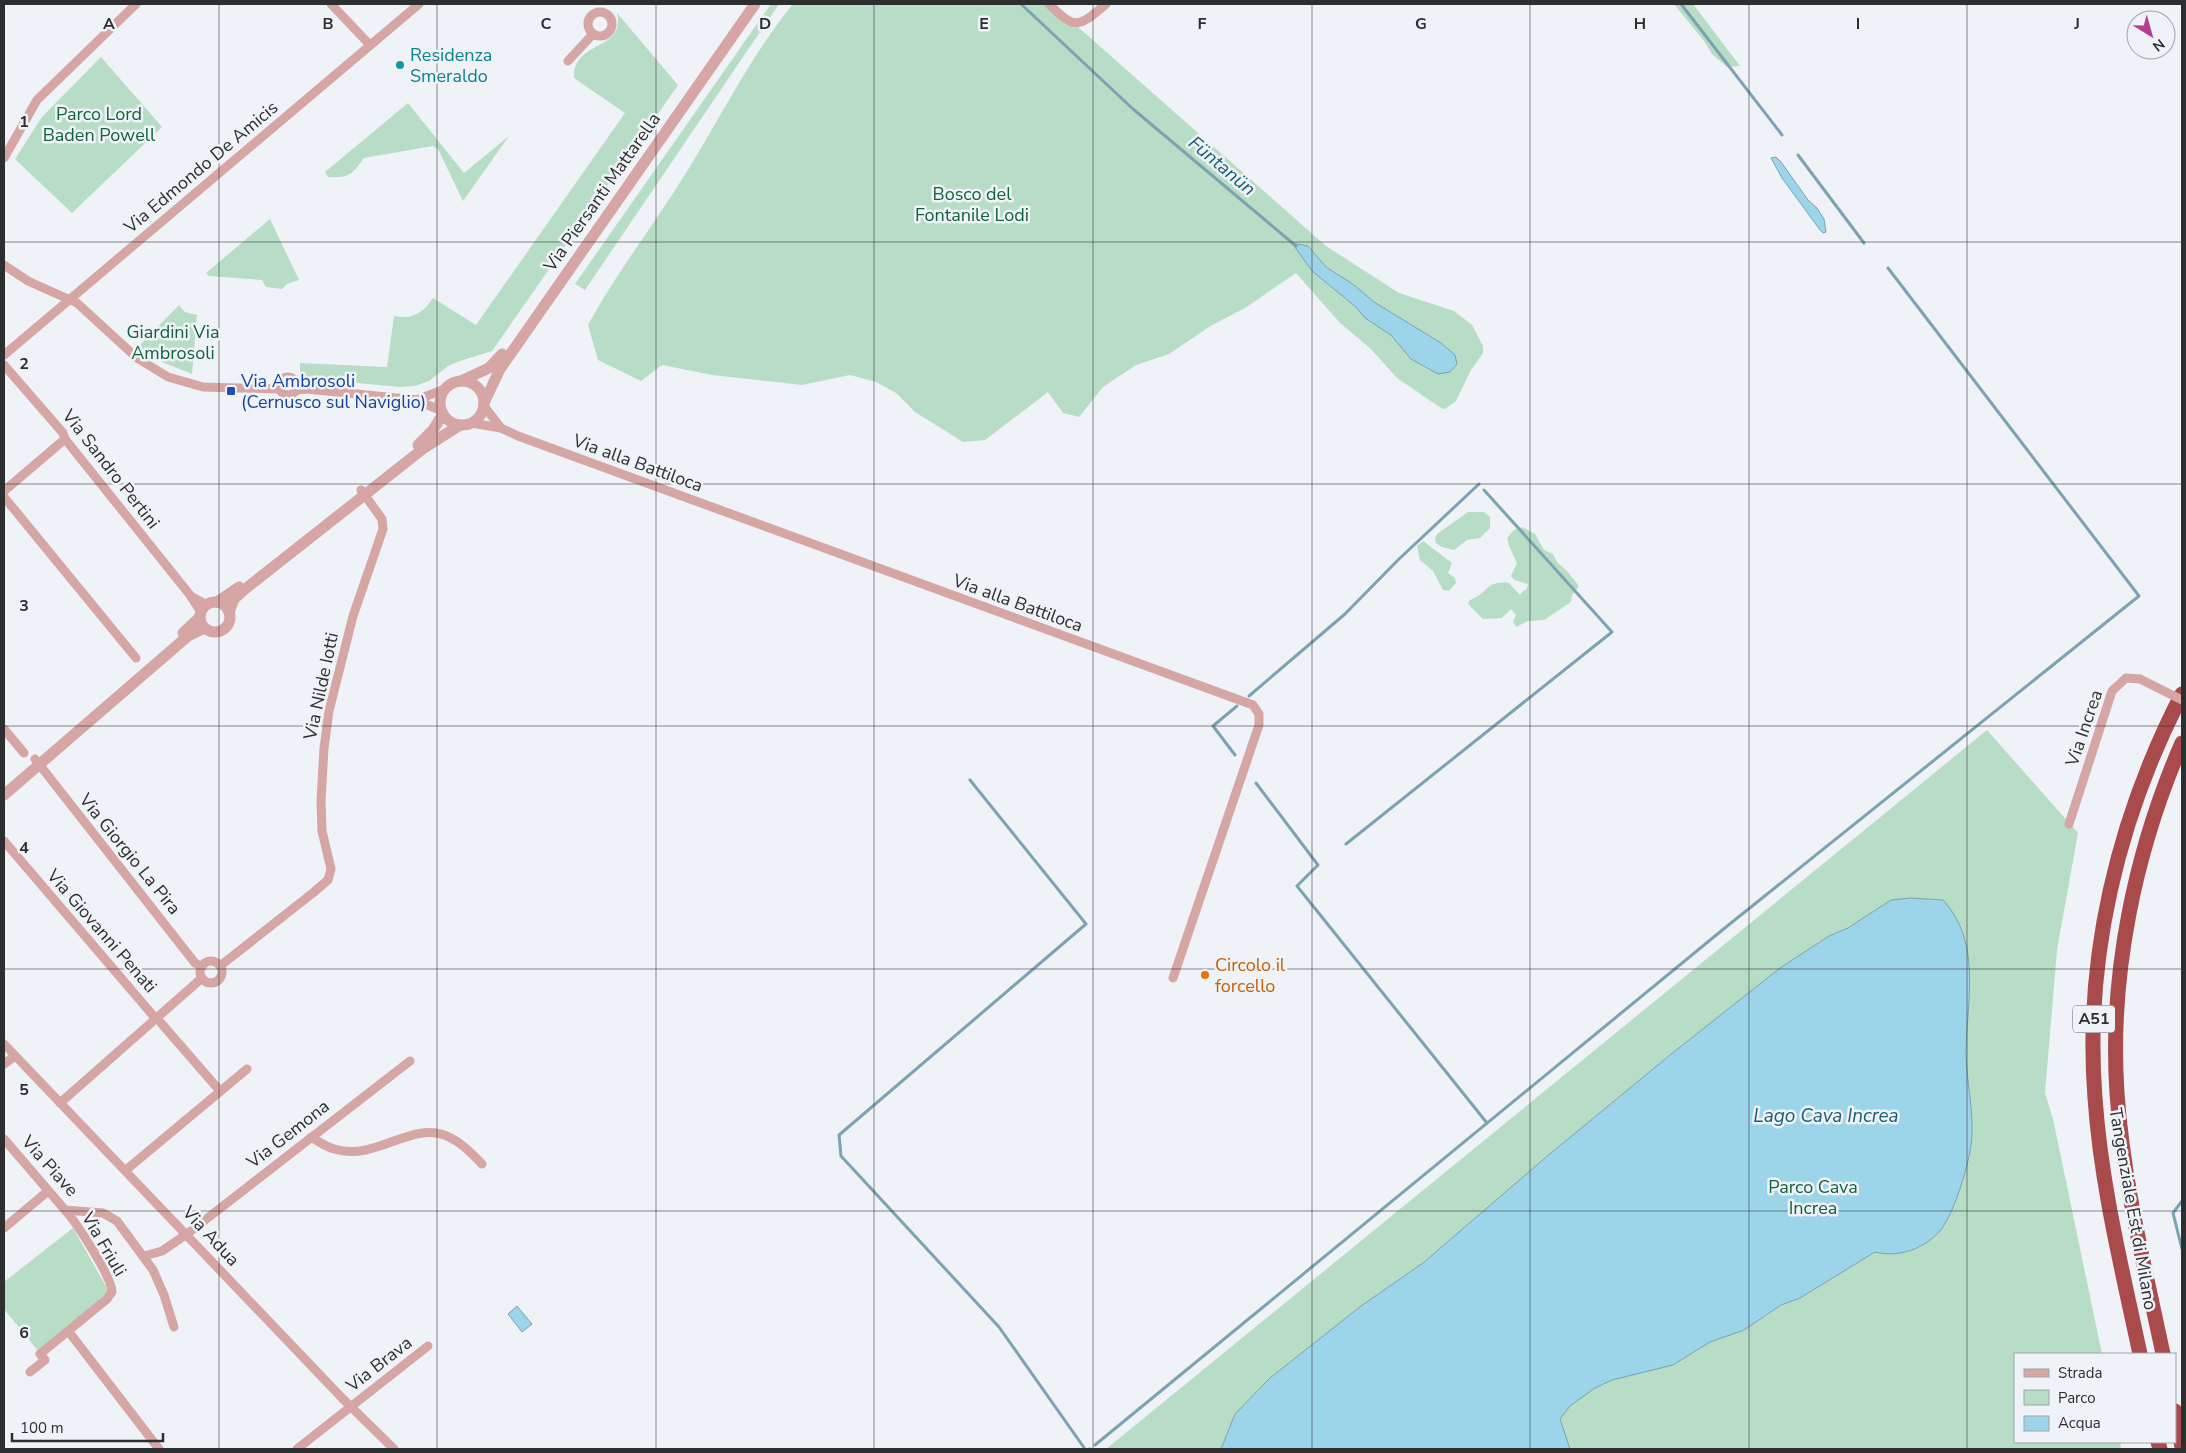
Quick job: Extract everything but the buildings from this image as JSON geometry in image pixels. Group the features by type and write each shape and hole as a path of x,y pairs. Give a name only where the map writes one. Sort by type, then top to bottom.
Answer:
{"highway":[{"name":"Tangenziale Est di Milano","path":"2140,1353 2101,1155 2094,1077 2094,1007 2103,925 2125,834 2149,766 2182,694"},
{"name":"Tangenziale Est di Milano","path":"2163,1353 2126,1168 2118,1099 2116,1050 2121,970 2132,905 2155,813 2182,743"},
{"path":"2176,1416 2182,1447"}],"street":[{"path":"4,158 30,110 41,95 136,4"},
{"path":"331,4 370,45"},
{"name":"Via Edmondo De Amicis","path":"4,355 419,4"},
{"path":"593,34 604,36 610,31 612,20 598,4"},
{"name":"Via Piersanti Mattarella","path":"461,381 489,368 498,359 746,4"},
{"name":"Via Piersanti Mattarella","path":"484,404 500,369 754,4"},
{"path":"1048,4 1064,20 1072,23 1079,23 1106,4"},
{"path":"593,34 588,24 593,8 608,14"},
{"path":"568,61 593,34"},
{"path":"4,265 28,281 70,299 88,312 137,358 168,377 203,386 269,387 280,385 289,377 294,379 300,387 416,400 442,412 450,421 465,424"},
{"name":"Via Sandro Pertini","path":"4,366 63,432 65,439 190,595 206,609"},
{"path":"4,794 37,761 206,609 237,589 362,493 427,446 478,418 484,404 483,395 477,386 461,381 416,400"},
{"path":"280,385 282,393 288,396 300,387"},
{"path":"204,628 214,633 225,629 229,624 231,604 238,594 423,441 438,424 442,412 440,401 445,389"},
{"name":"Via alla Battiloca","path":"484,404 501,428"},
{"name":"Via alla Battiloca","path":"465,424 501,428 536,443 1249,703 1257,708 1259,725 1173,978"},
{"path":"4,491 65,439"},
{"name":"Via Nilde Iotti","path":"220,966 328,880 331,870 322,830 321,801 324,748 329,711 349,631 383,529 382,519 362,493"},
{"path":"4,497 136,658"},
{"path":"206,609 224,605 229,612"},
{"path":"204,628 206,609"},
{"path":"4,785 37,761 188,636 204,628"},
{"name":"Via Increa","path":"2069,824 2112,691 2126,678 2140,679 2182,700"},
{"path":"4,729 24,753"},
{"name":"Via Giorgio La Pira","path":"37,761 195,963 202,967"},
{"name":"Via Giovanni Penati","path":"4,841 220,1091"},
{"path":"213,961 220,966 222,974 218,981 208,983 202,978 200,973 205,964 213,961"},
{"path":"60,1103 158,1021 202,978"},
{"name":"Via Adua","path":"4,1044 350,1407 394,1449"},
{"path":"4,1064 15,1056"},
{"name":"Via Gemona","path":"187,1234 410,1061"},
{"path":"126,1170 247,1068"},
{"path":"311,1137 335,1149 356,1152 377,1148 417,1133 434,1132 456,1140 482,1164"},
{"name":"Via Piave","path":"4,1139 65,1210 100,1212 110,1216 120,1224 144,1256 160,1285 174,1327"},
{"path":"4,1228 48,1191"},
{"name":"Via Friuli","path":"30,1372 45,1360 40,1354 69,1332 107,1298 112,1289 109,1280 81,1232 65,1210"},
{"path":"144,1256 159,1253 187,1234"},
{"path":"69,1332 159,1449"},
{"name":"Via Brava","path":"297,1449 428,1346"}],"green space":[{"path":"771,4 779,4 585,290 575,284"},
{"name":"Bosco del Fontanile Lodi","path":"793,4 1052,4 1326,246 1399,293 1454,311 1472,325 1483,346 1483,353 1471,370 1456,401 1445,409 1441,408 1397,378 1370,348 1340,323 1296,273 1245,308 1212,325 1169,354 1136,365 1103,387 1079,417 1063,413 1048,392 985,440 963,442 915,412 896,393 876,382 850,375 802,385 712,375 662,365 641,381 598,360 588,325 689,168 751,63"},
{"path":"1674,4 1693,4 1740,66 1727,67 1712,54"},
{"path":"617,13 678,85 492,351 448,366 429,381 415,386 400,387 305,378 300,374 300,363 387,367 394,316 412,316 425,308 433,298 476,325 625,113 574,78 576,66 582,57 614,34 618,25"},
{"name":"Parco Lord Baden Powell","path":"101,57 162,127 72,213 15,159 42,117"},
{"path":"408,103 464,173 509,136 463,201 438,149 433,146 364,158 353,172 346,176 328,177 325,172"},
{"path":"270,219 299,280 287,284 282,289 266,287 262,280 209,276 206,273"},
{"name":"Giardini Via Ambrosoli","path":"179,305 185,312 197,315 192,374 162,362 138,347"},
{"path":"1468,512 1484,512 1490,517 1490,528 1480,538 1467,540 1454,550 1442,547 1436,543 1435,538 1437,534"},
{"path":"1522,527 1535,534 1544,550 1553,554 1557,562 1579,586 1572,595 1571,602 1544,620 1528,621 1516,627 1513,622 1516,615 1511,609 1502,618 1483,619 1468,604 1470,600 1476,598 1495,584 1509,583 1520,595 1526,590 1528,584 1514,580 1511,576 1517,563 1507,538 1514,530"},
{"path":"1423,541 1452,563 1448,573 1455,578 1456,583 1449,591 1443,590 1433,571 1420,560 1417,546"},
{"name":"Parco Cava Increa","path":"1987,730 2078,833 2057,950 2045,1093 2053,1119 2102,1353 2014,1353 2014,1443 2120,1443 2121,1449 1106,1449"},
{"path":"73,1228 108,1290 107,1293 39,1352 4,1309 4,1282"}],"water":[{"path":"1776,157 1808,200 1817,208 1824,219 1826,232 1823,233 1820,230 1782,178 1771,158"},
{"path":"1292,243 1308,246 1326,267 1354,285 1374,302 1441,343 1455,355 1457,364 1450,372 1438,374 1411,359 1391,335 1365,318 1356,307 1312,271"},
{"name":"Lago Cava Increa","path":"1910,898 1943,900 1955,917 1963,935 1968,954 1970,974 1966,1056 1972,1115 1971,1145 1956,1199 1946,1222 1934,1237 1918,1247 1901,1253 1884,1254 1875,1252 1800,1298 1781,1305 1744,1330 1710,1342 1673,1365 1612,1380 1595,1388 1570,1406 1560,1419 1570,1449 1221,1449 1235,1414 1270,1378 1361,1306 1423,1263 1545,1158 1670,1055 1780,968 1829,936 1848,928 1891,900"},
{"path":"517,1306 532,1324 522,1332 508,1314"}],"waterway":[{"name":"Füntanün","path":"1021,4 1133,109 1296,246"},
{"path":"1681,4 1782,135"},
{"path":"1798,155 1864,243"},
{"path":"1095,1445 1726,927 2139,596 1888,268"},
{"path":"1249,696 1345,614 1398,560 1479,484"},
{"path":"1346,844 1612,632 1484,490"},
{"path":"1235,755 1213,726 1237,706"},
{"path":"970,780 1086,924 839,1135 841,1156 999,1327 1085,1449"},
{"path":"1256,783 1318,865 1297,886 1487,1123"},
{"path":"2182,1201 2173,1213 2182,1249"}],"place":[{"name":"Residenza Smeraldo","path":"400,65"},
{"name":"Via Ambrosoli (Cernusco sul Naviglio)","path":"231,391"},
{"name":"Circolo il forcello","path":"1205,975"}]}
